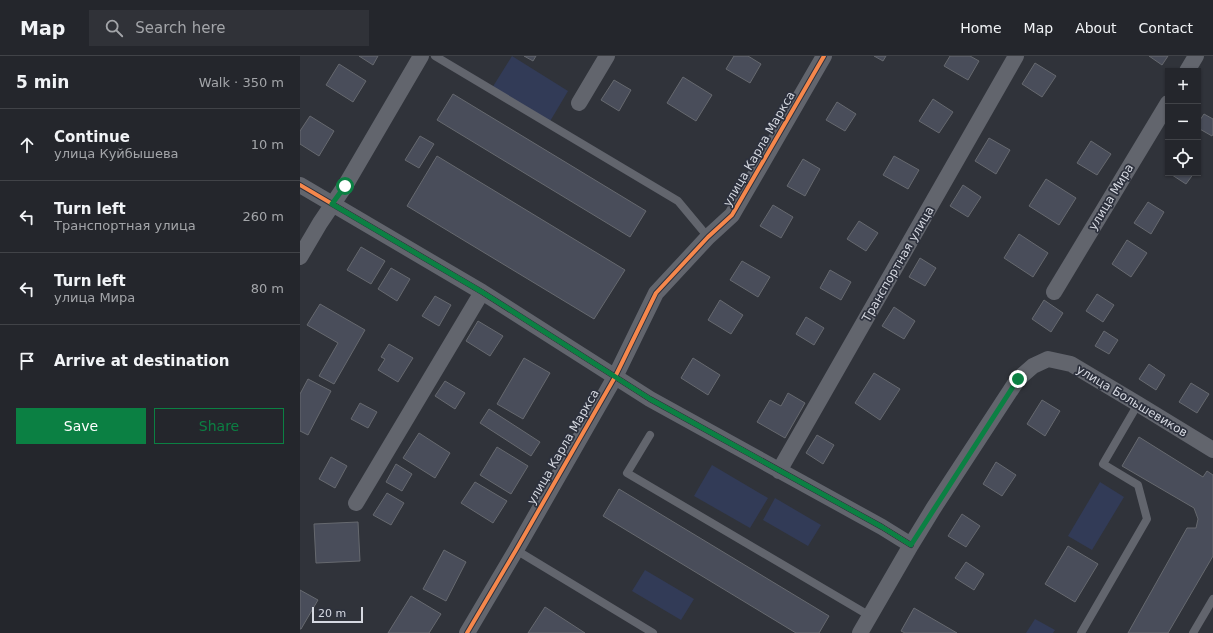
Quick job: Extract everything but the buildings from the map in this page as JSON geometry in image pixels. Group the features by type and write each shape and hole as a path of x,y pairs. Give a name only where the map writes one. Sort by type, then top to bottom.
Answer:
{"street":[{"path":"300,257 421,56"},
{"path":"579,103 607,56"},
{"name":"улица Карла Маркса","path":"467,633 615,377 656,293 708,237 732,215 824,56"},
{"name":"Транспортная улица","path":"779,471 1016,56"},
{"path":"1189,68 1196,56"},
{"name":"улица Мира","path":"1054,292 1167,104"},
{"path":"300,185 482,292 650,399 882,527 911,545 860,633"},
{"path":"356,504 482,292"},
{"name":"улица Большевиков","path":"911,545 1018,379 1033,366 1048,359 1071,364 1213,450"}],"lane":[{"path":"435,56 678,201 708,237"},
{"path":"1081,633 1147,519 1138,485 1103,464 1138,404"},
{"path":"650,435 627,473 870,616"},
{"path":"516,550 653,633"},
{"path":"1193,633 1213,599"}],"shaded area":[{"path":"512,56 568,91 549,123 492,88"},
{"path":"712,465 768,498 750,528 694,496"},
{"path":"1100,482 1124,497 1092,550 1068,536"},
{"path":"775,498 821,525 808,546 763,520"},
{"path":"645,570 694,599 681,620 632,591"},
{"path":"1035,619 1055,630 1053,633 1026,633"}],"cycle path":[{"path":"467,633 615,377 656,293 708,237 732,215 824,56"},
{"path":"300,185 482,292 650,399 882,527 911,545"}],"route":[{"path":"345,186 332,204 482,292 650,399 882,527 911,545 933,508 1018,379"}]}
